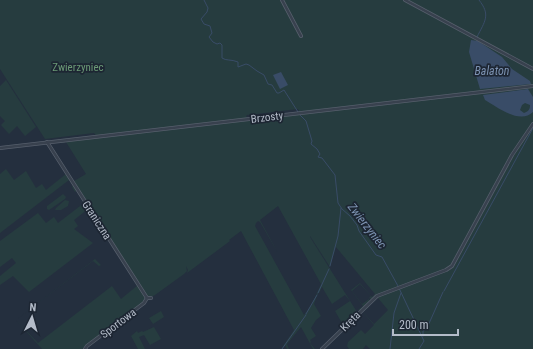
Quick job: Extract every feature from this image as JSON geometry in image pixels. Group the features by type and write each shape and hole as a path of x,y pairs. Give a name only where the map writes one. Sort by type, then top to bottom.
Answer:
{"street":[{"path":"282,0 300,36"},
{"path":"405,0 533,69"},
{"name":"Brzosty","path":"0,148 533,86"},
{"name":"Kręta","path":"322,349 379,294 446,270 452,266 512,156 533,124"},
{"name":"Graniczna","path":"47,142 149,298"},
{"name":"Sportowa","path":"85,349 149,298"}],"green space":[{"path":"0,0 533,0 533,349 370,349 366,345 363,349 349,349 347,346 348,342 361,330 365,334 374,325 362,311 323,349 367,305 369,307 363,312 374,324 388,310 378,298 370,305 369,303 378,296 400,288 399,286 371,299 369,298 371,296 360,284 352,291 362,304 369,299 369,301 360,310 358,310 363,306 351,290 360,283 372,297 375,294 336,247 330,267 310,236 357,312 340,328 343,325 335,311 350,301 345,295 332,304 322,287 314,304 321,316 316,320 311,328 316,336 310,340 310,343 315,349 313,349 301,327 287,344 289,349 287,349 285,345 281,349 294,330 241,231 187,273 188,270 186,266 187,271 184,274 155,295 151,297 147,296 68,173 74,181 86,174 66,142 61,142 97,137 94,133 45,139 0,69","holes":["298,109 301,114 249,121 246,116","278,206 321,284 312,304 304,315 255,226 258,221 260,222 278,253 260,220"]},
{"path":"6,80 36,127 25,136 17,126 9,134 1,125 5,121 0,116 0,86"},
{"path":"6,169 14,180 26,171 36,188 42,184 46,190 66,174 65,172 77,190 75,192 72,187 73,185 69,180 0,233 0,174"},
{"path":"63,194 66,197 65,199 49,210 47,209 47,206"},
{"path":"82,199 98,223 88,209 74,220 78,226 74,229 93,243 29,292 13,276 0,285 0,276 16,263 12,258 0,267 0,241 38,213 46,223 54,217 58,223 84,203"},
{"path":"65,200 69,201 68,206 61,210 55,210 56,208"},
{"path":"95,259 101,265 99,266 93,261 16,320"},
{"path":"138,285 146,297 145,301 82,349 42,349 16,320 38,343 112,286 121,299"},
{"path":"161,311 164,317 153,324 149,318"},
{"path":"154,327 161,339 150,345 144,335 139,337 145,349 138,349 131,336 137,331 138,333 143,332"}],"water":[{"name":"Balaton","path":"471,40 478,41 502,57 512,69 530,81 531,84 480,89 469,52"},
{"path":"281,72 288,85 280,89 273,75"},
{"name":"Balaton","path":"528,89 533,97 533,112 528,116 522,117 509,114 485,100 483,95","holes":["525,103 530,105 529,110 526,112 524,113 520,110 522,105"]}],"waterway":[{"name":"Zwierzyniec","path":"204,0 208,8 207,12 201,19 204,24 210,26 212,33 209,37 213,42 217,44 220,43 222,45 222,58 238,62 238,67 246,64 249,65 264,75 268,84 272,85 277,93 284,90 298,112"},
{"path":"477,37 486,18 485,10 479,0"},
{"name":"Zwierzyniec","path":"299,114 306,121 312,141 311,144 320,154 318,157 322,158 335,175 338,203 357,225 359,231 376,255 382,257 398,286 424,341 419,349"},
{"path":"444,291 533,128"},
{"path":"330,266 338,236 341,208"},
{"path":"318,293 329,269"},
{"path":"423,336 423,331 427,328 443,292"},
{"path":"390,349 394,313 401,293"},
{"path":"306,314 317,295"},
{"path":"282,349 306,315"}]}
